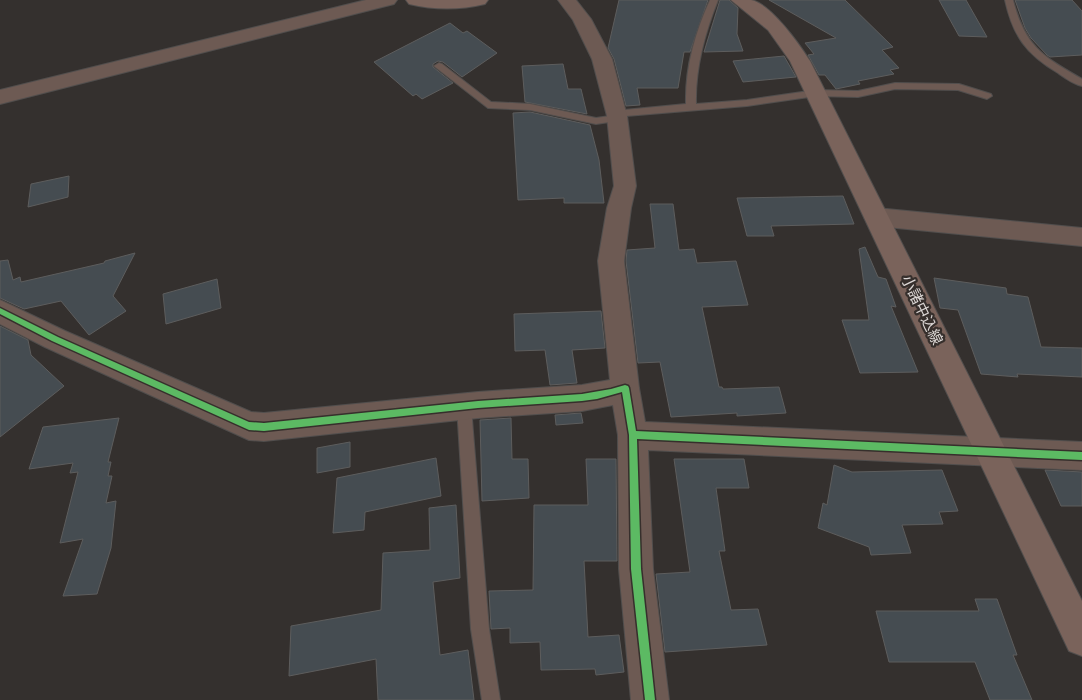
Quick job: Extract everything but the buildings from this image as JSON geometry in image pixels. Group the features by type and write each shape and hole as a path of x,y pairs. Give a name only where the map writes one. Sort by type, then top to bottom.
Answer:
{"main road":[{"path":"415,0 431,3 449,3 479,0"},
{"name":"小諸中込線","path":"740,0 766,18 798,56 1082,638"}],"street":[{"path":"0,97 388,0"},
{"path":"566,0 585,24 602,59 617,116 624,186 611,260 625,388 633,435 636,569 650,700"},
{"path":"876,217 1082,237"},
{"path":"0,311 55,339 249,426 264,427 510,402 571,399 607,395 625,388"},
{"path":"633,435 1082,456"}],"lane":[{"path":"691,108 690,97 698,50 714,0"},
{"path":"1009,0 1017,30 1030,50 1082,83"},
{"path":"439,66 488,105 530,106 596,122 633,112 691,108 816,93 858,94 896,86 959,87 987,96"},
{"path":"464,407 480,629 491,700"}],"cycle path":[{"path":"0,311 55,339 249,426 264,427 509,402 582,398 625,388 633,435 636,569 650,700"},
{"path":"633,435 1082,456"}]}
